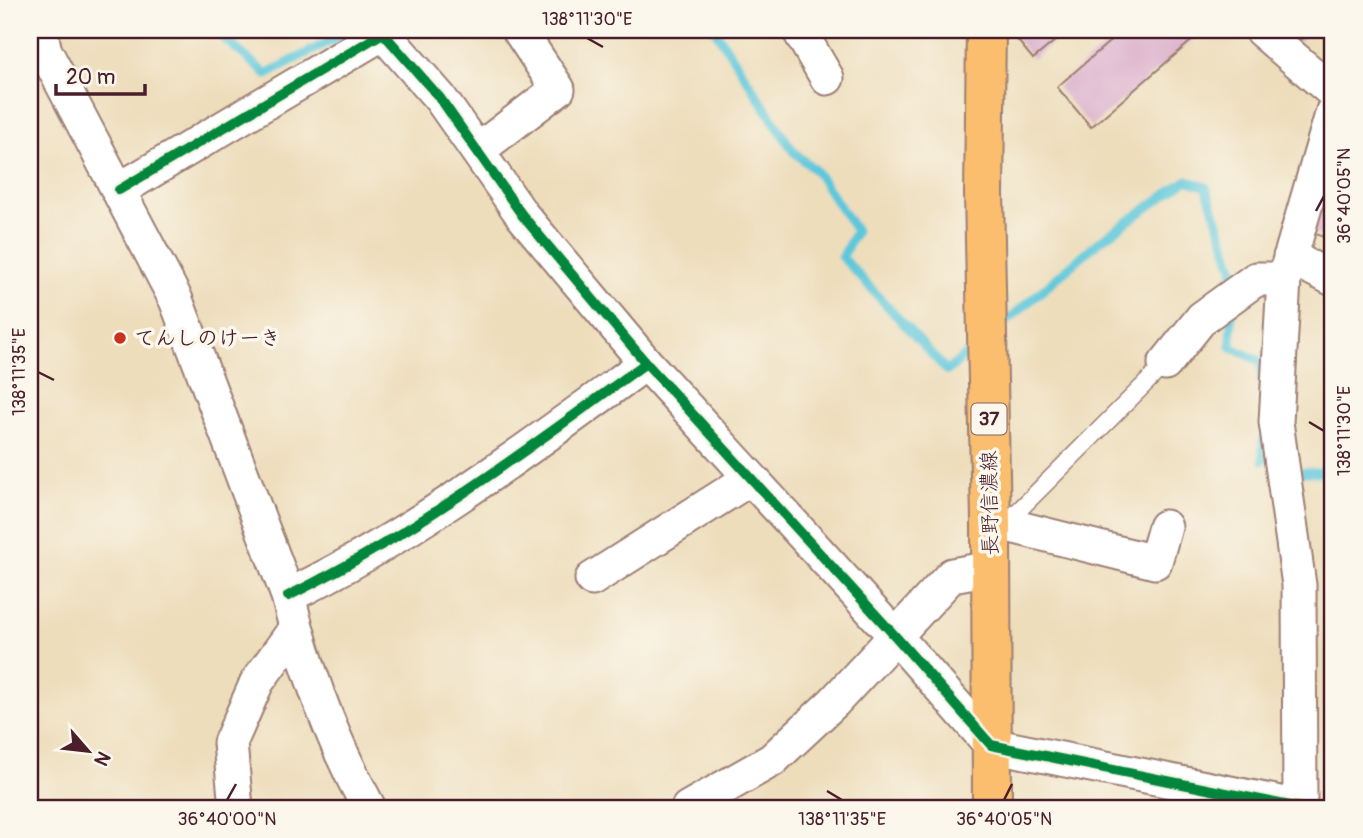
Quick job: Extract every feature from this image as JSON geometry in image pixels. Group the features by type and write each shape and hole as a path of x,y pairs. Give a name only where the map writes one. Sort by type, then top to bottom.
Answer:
{"main road":[{"name":"長野信濃線","path":"986,30 984,194 998,523 991,568 992,808"}],"street":[{"path":"477,151 558,89 519,30"},
{"path":"799,30 827,78"},
{"path":"1261,30 1333,92"},
{"path":"119,190 384,31 440,98 522,215 646,363 991,745 1300,807 1299,585 1276,422 1287,268 1333,111"},
{"path":"38,45 119,190 176,300 288,596 296,628 346,766 369,808"},
{"path":"1165,364 1202,318 1256,279 1287,268 1333,279"},
{"path":"288,596 353,564 449,505 646,363"},
{"path":"592,579 751,478"},
{"path":"998,523 1155,562 1165,527"},
{"path":"688,808 772,760 834,702 952,575 991,568"},
{"path":"236,808 230,743 257,682 296,628"}],"lane":[{"path":"998,523 1165,364"}],"building":[{"path":"1009,30 1068,30 1033,59"},
{"path":"1123,30 1204,30 1091,127 1057,87"},
{"path":"1283,30 1310,30 1297,44"},
{"path":"1333,171 1333,241 1309,231"}],"waterway":[{"path":"209,30 220,35 266,74 352,30"},
{"path":"715,30 793,151 816,171 856,231 842,257 947,371 968,353"},
{"path":"1008,320 1097,243 1187,180 1206,187 1233,267 1233,285"},
{"path":"1232,306 1231,347 1262,362 1262,381"},
{"path":"1263,440 1263,460"},
{"path":"1293,472 1333,472"}],"cycle path":[{"path":"119,190 383,33 440,98 522,215 646,363 516,457 427,517 382,545 288,596"},
{"path":"646,363 991,745 1300,808"}],"place":[{"name":"てんしのけーき","path":"120,338"}]}
